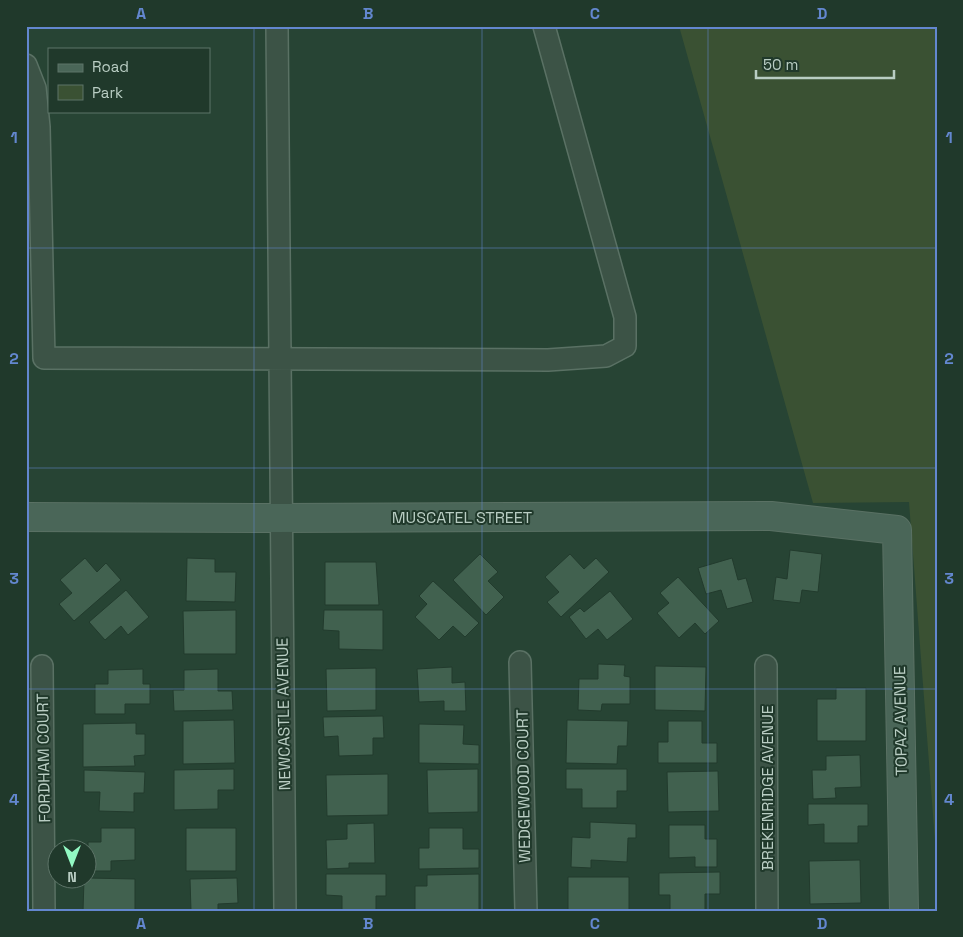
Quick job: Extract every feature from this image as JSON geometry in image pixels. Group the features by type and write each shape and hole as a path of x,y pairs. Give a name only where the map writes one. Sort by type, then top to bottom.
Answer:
{"street":[{"name":"NEWCASTLE AVENUE","path":"277,26 285,911"},
{"path":"26,64 35,88 39,127 44,358 548,360 606,356 625,346 625,317 544,26"},
{"name":"MUSCATEL STREET","path":"26,517 771,516 897,530"},
{"name":"TOPAZ AVENUE","path":"897,530 904,911"},
{"name":"WEDGEWOOD COURT","path":"520,662 526,911"},
{"name":"FORDHAM COURT","path":"42,666 44,911"},
{"name":"BREKENRIDGE AVENUE","path":"766,666 767,911"}],"green space":[{"path":"679,26 937,26 937,867 909,502 813,503"}],"building":[{"path":"790,550 822,554 818,592 802,590 800,603 773,600 776,577 787,579"},
{"path":"480,554 498,572 488,581 504,597 486,615 453,580"},
{"path":"570,554 584,569 596,558 609,572 561,617 547,602 559,592 545,577"},
{"path":"85,558 97,572 106,563 121,580 74,621 59,604 72,593 60,580"},
{"path":"187,558 215,559 215,572 236,572 235,602 186,601"},
{"path":"732,558 738,580 746,578 753,602 727,609 721,590 706,594 698,568"},
{"path":"325,562 376,562 379,605 325,605"},
{"path":"678,577 719,621 705,634 695,623 679,638 657,613 669,603 660,593"},
{"path":"433,581 479,623 465,637 453,626 439,640 415,617 427,604 419,596"},
{"path":"126,590 149,617 128,635 121,626 105,640 89,622"},
{"path":"610,591 633,619 607,640 598,629 586,639 569,617 580,608 584,612"},
{"path":"236,610 236,654 184,654 183,611"},
{"path":"324,610 383,610 383,650 339,649 339,631 323,630"},
{"path":"598,664 625,665 624,676 630,677 630,704 602,704 601,711 578,710 579,679 598,679"},
{"path":"655,666 706,667 705,711 655,710"},
{"path":"452,667 452,683 465,682 466,711 444,711 444,701 419,702 417,669"},
{"path":"376,668 376,710 327,711 326,669"},
{"path":"143,669 143,684 150,684 150,704 125,704 125,714 95,714 95,684 108,684 108,670"},
{"path":"218,669 218,691 232,691 233,710 174,711 173,690 184,690 184,670"},
{"path":"836,688 866,688 866,741 817,741 817,699 836,699"},
{"path":"383,716 384,738 373,738 373,755 339,756 338,736 324,737 323,717"},
{"path":"234,720 235,763 183,764 183,721"},
{"path":"567,720 628,721 627,746 618,746 617,764 566,763"},
{"path":"668,721 702,721 702,743 717,743 717,763 658,763 658,742 668,742"},
{"path":"136,723 136,734 145,734 145,755 134,756 135,766 83,767 83,724"},
{"path":"419,724 464,725 463,744 479,745 479,764 419,763"},
{"path":"860,755 861,787 835,788 836,798 813,799 812,770 826,770 826,756"},
{"path":"234,769 234,790 218,790 218,809 174,810 174,770"},
{"path":"478,769 478,812 428,813 427,770"},
{"path":"566,769 627,769 627,791 617,791 617,808 582,808 582,789 566,789"},
{"path":"84,770 145,772 144,793 134,793 134,812 99,811 100,792 84,792"},
{"path":"718,771 719,811 668,812 667,772"},
{"path":"388,774 388,815 327,816 326,775"},
{"path":"808,804 868,804 868,826 858,826 858,843 824,843 824,824 808,825"},
{"path":"590,822 636,824 636,838 628,838 627,862 591,860 591,868 571,867 572,837 590,838"},
{"path":"374,823 375,863 349,863 349,868 327,869 326,840 347,839 347,824"},
{"path":"669,825 705,825 705,839 717,839 717,867 695,867 695,857 669,858"},
{"path":"101,828 135,828 135,860 111,861 111,871 98,871 98,842 101,842"},
{"path":"186,828 236,828 236,871 186,871"},
{"path":"429,828 463,828 463,849 479,849 479,868 419,869 419,848 429,848"},
{"path":"860,860 861,903 810,904 809,861"},
{"path":"720,872 720,894 705,894 705,911 670,911 670,895 659,895 659,873"},
{"path":"326,874 386,874 386,896 376,896 376,911 342,911 342,896 326,895"},
{"path":"479,874 479,911 415,911 415,886 427,886 427,875"},
{"path":"568,877 629,877 629,911 568,911"},
{"path":"98,878 135,879 135,911 83,911 84,890 98,890"},
{"path":"237,878 238,903 218,904 218,911 191,911 190,879"}]}
